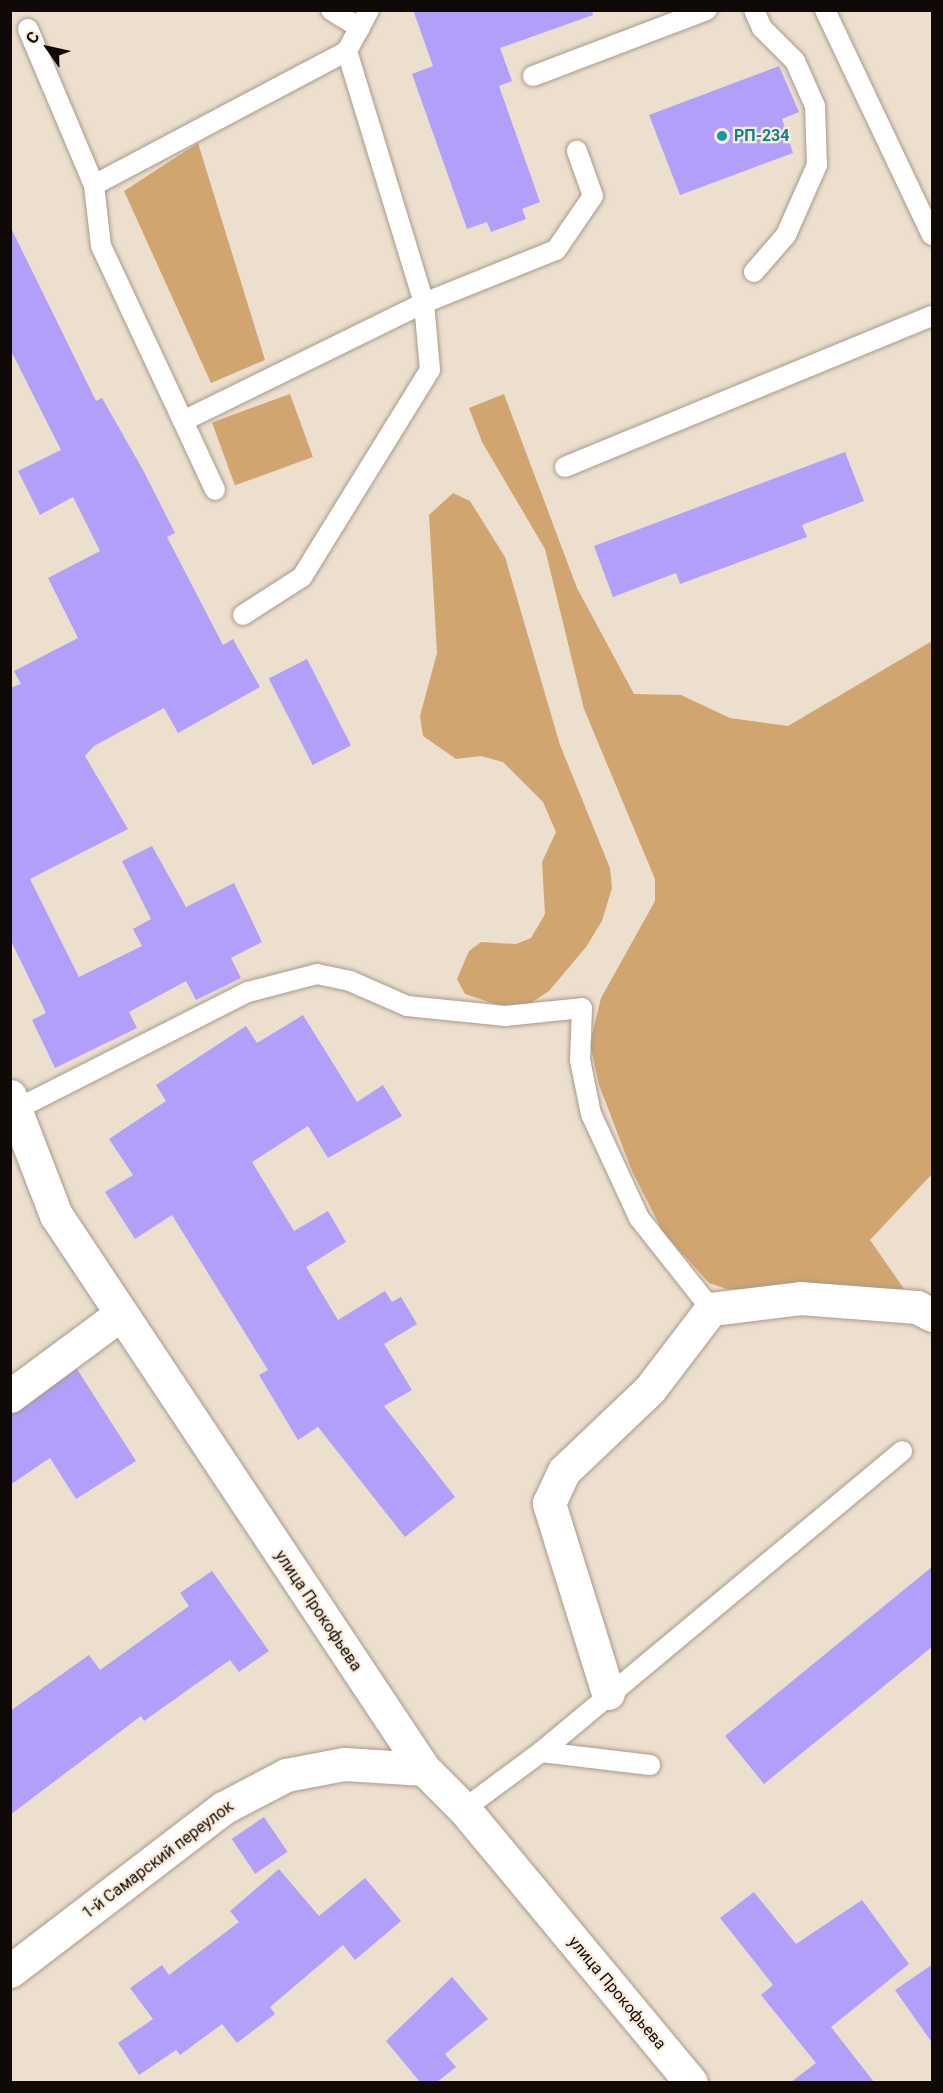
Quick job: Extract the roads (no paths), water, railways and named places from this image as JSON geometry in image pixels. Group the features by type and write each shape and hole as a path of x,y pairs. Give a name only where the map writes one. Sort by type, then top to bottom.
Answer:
{"street":[{"name":"улица Прокофьева","path":"13,1103 56,1215 118,1316 424,1769 464,1809 692,2082"},
{"path":"608,1693 549,1503 564,1471 651,1389 711,1309 800,1298 917,1307 933,1315"},
{"path":"10,1396 118,1316"},
{"name":"1-й Самарский переулок","path":"10,1971 223,1808 286,1775 344,1764 424,1769"}],"lane":[{"path":"94,185 347,51 364,19 330,10"},
{"path":"533,76 707,10"},
{"path":"754,10 762,28 795,61 815,106 817,165 786,235 754,272"},
{"path":"825,10 933,235"},
{"path":"28,29 94,185 101,246 215,490"},
{"path":"243,615 302,577 430,370 424,303 347,51"},
{"path":"183,421 424,303 556,250 593,196 577,151"},
{"path":"565,467 933,316"},
{"path":"13,1103 248,992 317,974 350,981 407,1006 505,1016 582,1008 580,1060 591,1114 639,1218 711,1309"},
{"path":"464,1809 541,1752 608,1693 902,1451"},
{"path":"541,1752 650,1765"}],"place":[{"name":"РП-234","path":"722,136"}]}
